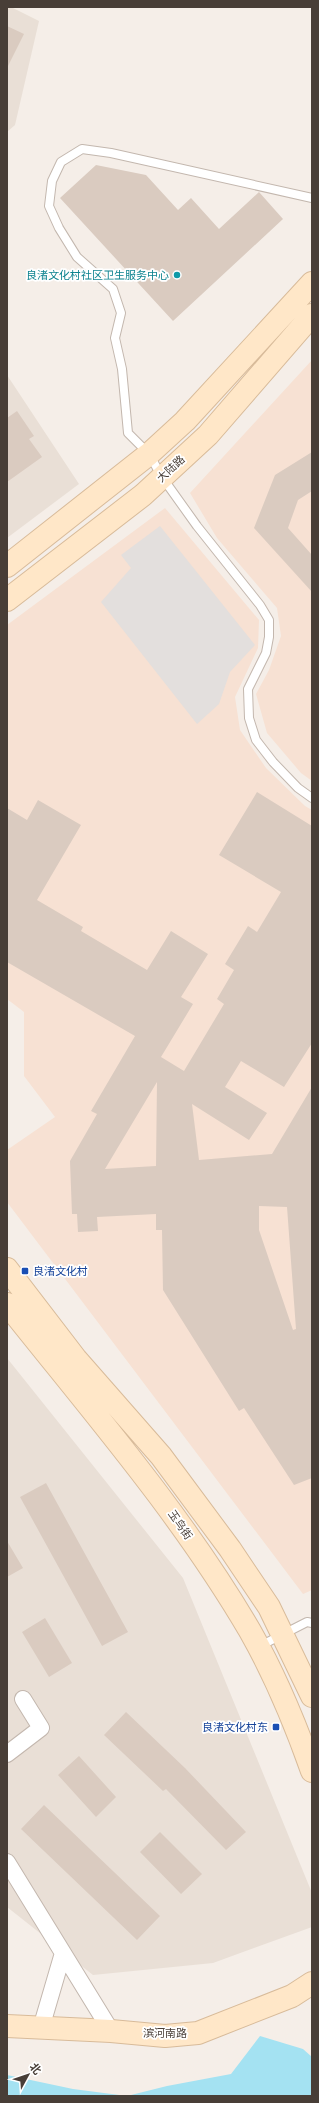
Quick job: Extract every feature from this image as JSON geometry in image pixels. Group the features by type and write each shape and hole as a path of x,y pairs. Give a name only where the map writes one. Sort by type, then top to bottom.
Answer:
{"main road":[{"path":"7,566 149,454 185,421 312,284"},
{"name":"大陆路","path":"7,600 143,495 208,435 312,315"},
{"path":"7,1269 76,1359 160,1456 230,1549 269,1607 312,1696"},
{"name":"玉鸟街","path":"7,1304 164,1501 202,1556 258,1647 292,1716 312,1771"},
{"name":"滨河南路","path":"7,2026 111,2031 165,2036 198,2033 292,1996 312,1982"}],"street":[{"path":"7,1754 41,1728 23,1699"},
{"path":"7,1862 111,2031"},
{"path":"41,2028 63,1953"}],"lane":[{"path":"312,198 111,153 82,149 61,162 52,181 49,206 77,257 113,289 121,313 115,338 122,369 128,433 149,454 162,477 197,526 260,605 269,620 269,637 266,653 248,689 249,718 256,740 268,756 298,788 312,798"},
{"path":"258,1647 310,1621"}],"shaded area":[{"path":"7,7 11,7 39,21 15,125 7,132"},
{"path":"312,360 312,781 301,773 267,733 256,694 269,670 281,636 277,608 217,538 190,493"},
{"path":"7,375 79,484 7,538"},
{"path":"165,508 259,620 258,648 235,697 240,730 266,768 305,806 312,810 312,1590 303,1594 7,1202 7,1150 55,1117 24,1076 24,1012 7,999 7,625"},
{"path":"160,526 255,645 230,672 219,704 197,724 101,602 131,568 121,555"},
{"path":"7,1358 183,1578 312,1893 312,1927 213,1963 93,1975 7,1907"}],"water":[{"path":"260,2036 303,2049 312,2057 312,2096 127,2096 167,2086 231,2074"},
{"path":"7,2075 73,2089 127,2096 7,2096"}],"building":[{"path":"7,26 24,34 7,68"},
{"name":"良渚文化村社区卫生服务中心","path":"96,165 146,175 178,210 191,198 219,229 259,192 283,219 173,321 60,198"},
{"path":"17,411 34,436 29,439 42,457 7,482 7,418"},
{"path":"312,452 312,491 298,500 288,528 312,555 312,592 254,528 275,475"},
{"path":"257,792 312,826 312,1043 284,1087 241,1061 225,1087 267,1113 249,1140 192,1104 199,1160 272,1154 312,1087 312,1478 294,1485 244,1408 239,1411 163,1290 162,1230 156,1230 156,1214 97,1217 98,1231 78,1232 77,1214 72,1214 70,1161 97,1114 91,1111 135,1036 7,962 7,808 27,820 38,800 81,825 37,900 83,927 81,931 147,970 171,931 208,954 181,997 193,1004 161,1057 184,1071 224,1004 217,999 234,970 225,964 248,926 257,932 281,892 219,855","holes":["157,1082 156,1166 105,1169","259,1206 287,1207 296,1329 293,1330 259,1230"]},
{"path":"46,1483 128,1632 102,1646 20,1497"},
{"path":"7,1541 23,1568 7,1577"},
{"path":"45,1618 72,1663 49,1677 22,1632"},
{"path":"126,1712 185,1768 246,1832 226,1850 166,1789 163,1791 104,1735"},
{"path":"79,1756 116,1797 96,1817 58,1775"},
{"path":"44,1805 160,1916 137,1940 21,1829"},
{"path":"160,1832 202,1874 181,1894 140,1852"}],"place":[{"name":"良渚文化村社区卫生服务中心","path":"177,275"},
{"name":"良渚文化村","path":"25,1271"},
{"name":"良渚文化村东","path":"276,1727"}]}
